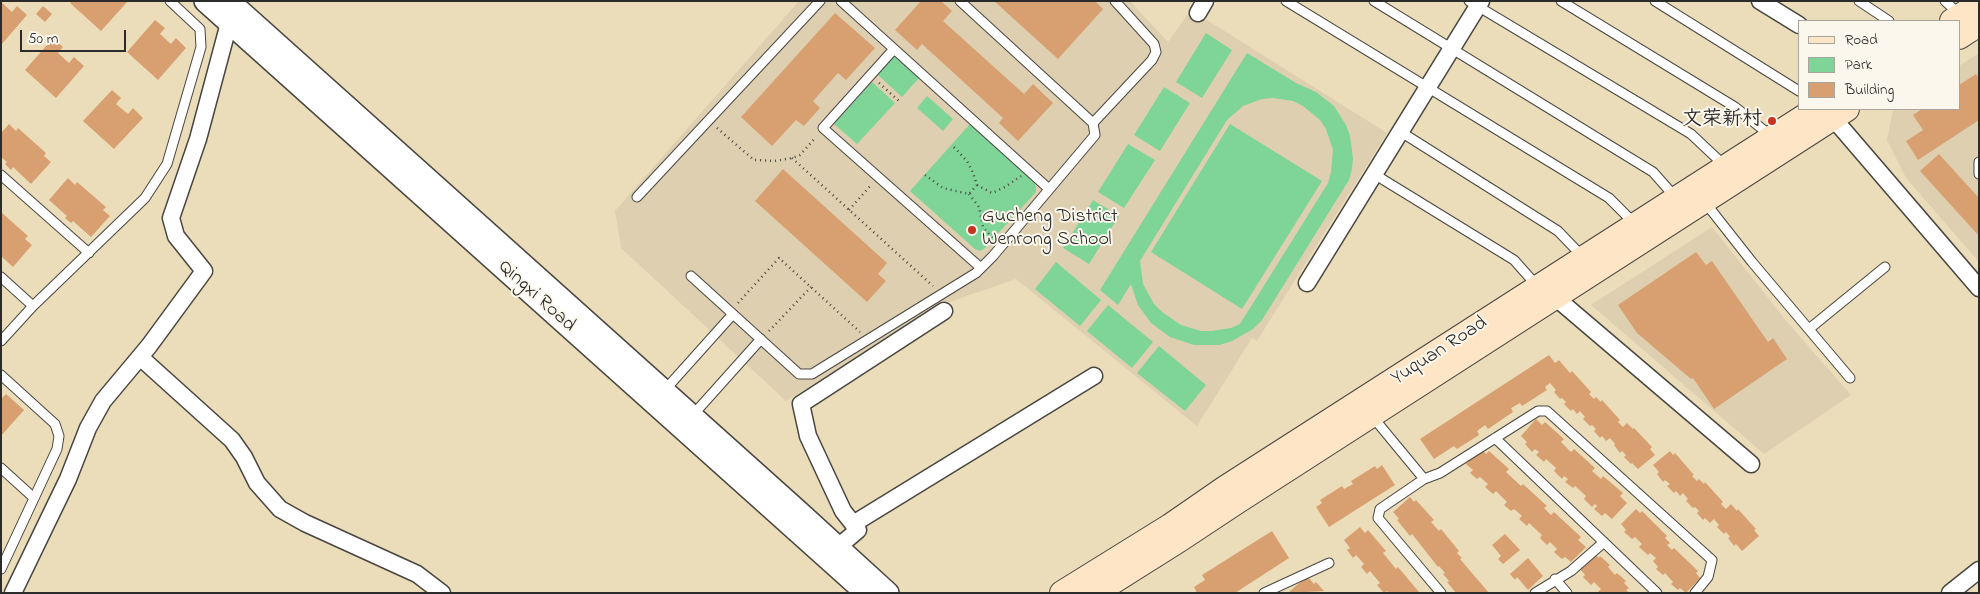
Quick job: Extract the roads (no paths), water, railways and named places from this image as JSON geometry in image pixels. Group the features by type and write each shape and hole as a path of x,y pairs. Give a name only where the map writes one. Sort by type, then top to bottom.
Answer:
{"main road":[{"name":"Yuquan Road","path":"1095,593 1372,416 1547,293 1584,258 1772,137 1832,112"},
{"name":"Yuquan Road","path":"1062,593 1170,526 1225,488 1547,293 1704,201 1832,112"}],"street":[{"name":"Qingxi Road","path":"205,1 866,593"},
{"name":"Qingxi Road","path":"228,1 888,593"},
{"path":"1760,1 1798,23"},
{"path":"1307,283 1428,89 1476,3"},
{"path":"13,593 68,479 88,428 103,401 140,357 204,271 176,236 171,218 198,139 229,23"},
{"path":"1832,112 1977,281"},
{"path":"1547,293 1751,464"},
{"path":"838,547 858,530 844,511 808,436 801,404 944,311"},
{"path":"140,357 232,440 244,457 257,483 280,509 305,523 417,574 442,593"},
{"path":"853,524 1094,376"},
{"path":"1950,593 1979,570"}],"lane":[{"path":"1,342 33,306 145,198 161,175 171,153 200,47 200,29 170,1"},
{"path":"637,197 820,1"},
{"path":"841,1 1049,189"},
{"path":"691,276 799,374 812,374 981,268 1001,247 1095,135 1093,123 960,1"},
{"path":"1093,123 1152,60 1156,52 1154,44 1115,1"},
{"path":"1286,1 1609,198 1636,225"},
{"path":"1374,1 1653,172 1677,199"},
{"path":"1561,1 1735,107 1772,137"},
{"path":"1655,1 1798,90"},
{"path":"1859,1 1888,20"},
{"path":"1476,3 1691,134 1726,167"},
{"path":"894,49 823,128 981,268"},
{"path":"1401,132 1558,231 1584,258"},
{"path":"1979,162 1979,174"},
{"path":"1374,174 1514,260 1547,293"},
{"path":"1,175 89,253"},
{"path":"1704,201 1850,378"},
{"path":"1809,329 1886,267"},
{"path":"1,277 33,306"},
{"path":"664,391 732,313"},
{"path":"692,416 761,339"},
{"path":"1,375 55,424 58,429 57,449 4,556 1,569"},
{"path":"1441,593 1378,518 1380,510 1424,478 1440,473 1538,411 1547,411 1712,560 1708,577 1695,593"},
{"path":"1372,416 1424,478"},
{"path":"1495,438 1657,593"},
{"path":"1,468 34,498"},
{"path":"1535,593 1555,579 1571,571 1604,542"},
{"path":"1264,593 1329,563"},
{"path":"1555,579 1567,593"}],"place":[{"name":"文荣新村","path":"1772,121"},
{"name":"Gucheng District Wenrong School","path":"972,230"}]}
